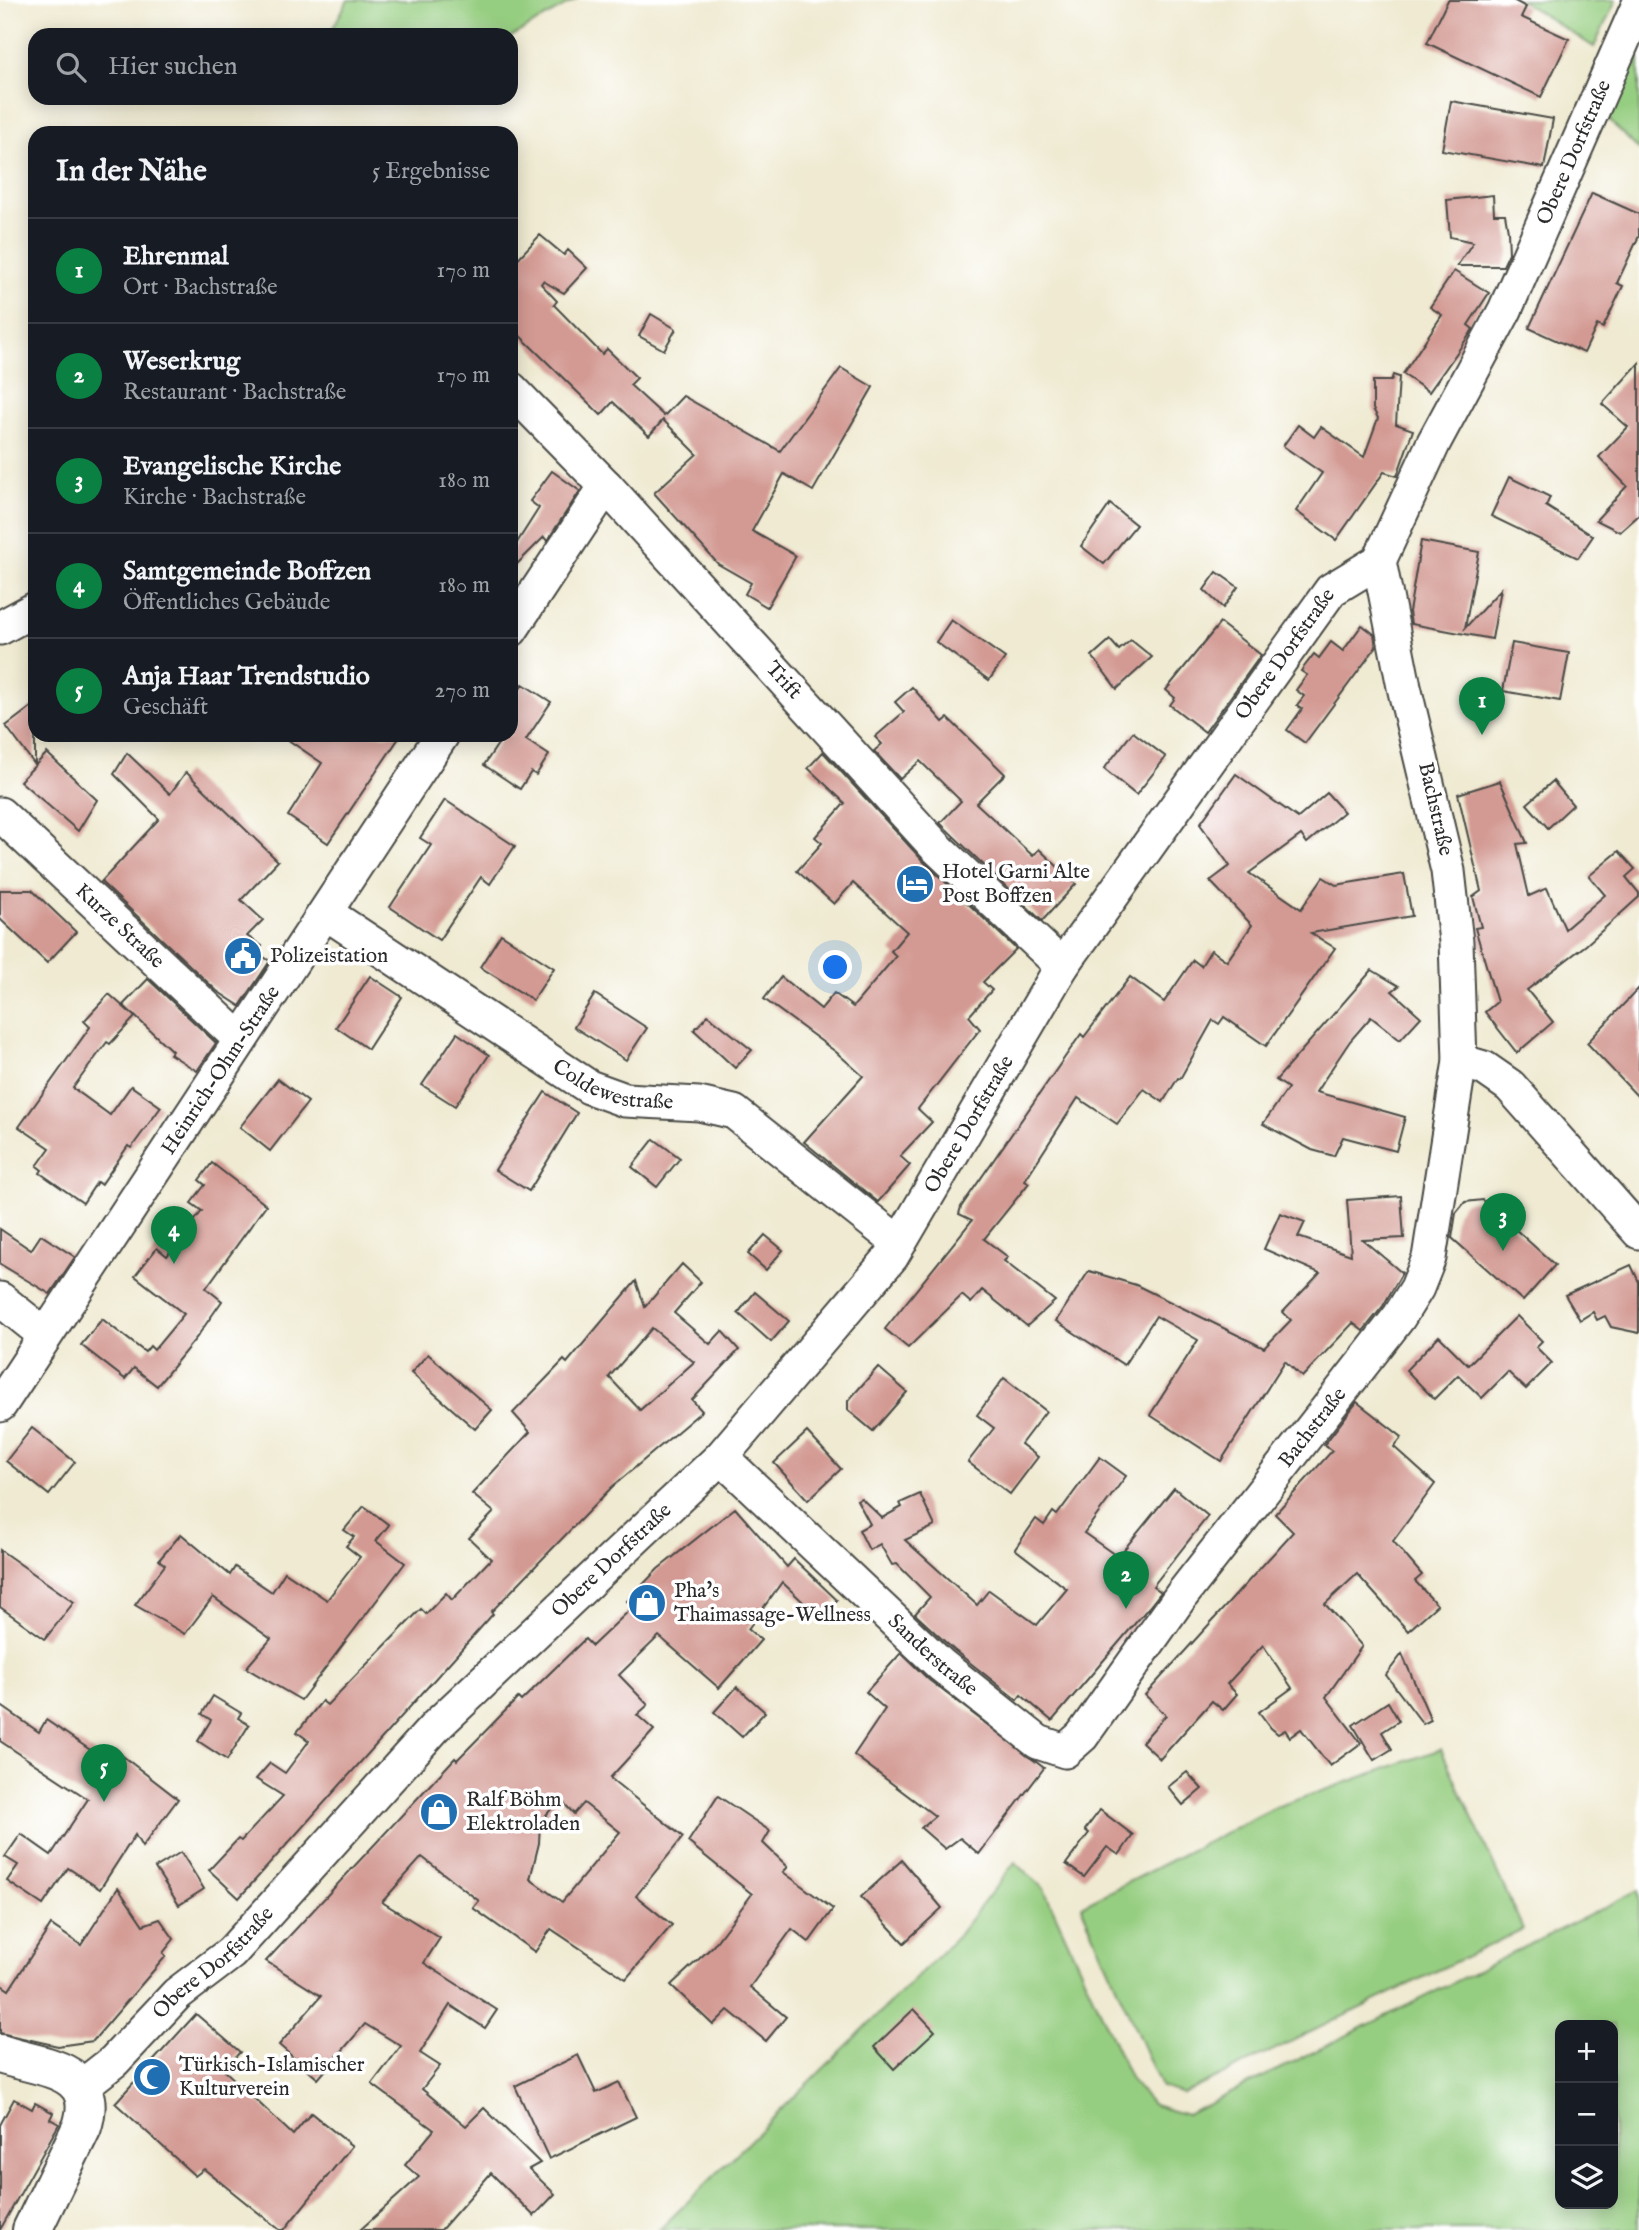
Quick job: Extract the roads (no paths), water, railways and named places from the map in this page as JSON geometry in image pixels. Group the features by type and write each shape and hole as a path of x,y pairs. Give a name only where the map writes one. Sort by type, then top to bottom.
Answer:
{"street":[{"name":"Obere Dorfstraße","path":"84,2099 114,2061 177,1994 231,1953 436,1726 722,1457 900,1243 1062,966 1331,590 1379,561 1434,442 1506,310 1639,4"},
{"name":"Trift","path":"518,397 606,486 936,847 1062,966"},
{"path":"518,619 606,486"},
{"name":"Bachstraße","path":"1065,1751 1082,1736 1181,1596 1399,1317 1417,1288 1429,1258 1460,1061 1456,942 1448,871 1404,687 1379,561"},
{"path":"0,628 28,613"},
{"name":"Heinrich-Ohm-Straße","path":"0,1405 437,742"},
{"name":"Kurze Straße","path":"0,814 240,1039"},
{"name":"Coldewestraße","path":"326,912 589,1087 625,1100 699,1104 734,1112 900,1243"},
{"path":"1460,1061 1484,1068 1510,1086 1639,1232"},
{"path":"0,1299 44,1335"},
{"name":"Sanderstraße","path":"722,1457 941,1665 1038,1742 1065,1751"},
{"path":"0,2054 69,2075 84,2099 32,2230"}],"place":[{"name":"Ehrenmal","path":"1482,735"},
{"name":"Hotel Garni Alte Post Boffzen","path":"915,884"},
{"name":"Polizeistation","path":"243,956"},
{"name":"Evangelische Kirche","path":"1503,1251"},
{"name":"Samtgemeinde Boffzen","path":"174,1264"},
{"name":"Pha's Thaimassage-Wellness","path":"647,1603"},
{"name":"Weserkrug","path":"1126,1609"},
{"name":"Anja Haar Trendstudio","path":"104,1802"},
{"name":"Ralf Böhm Elektroladen","path":"439,1812"},
{"name":"Türkisch-Islamischer Kulturverein","path":"152,2077"}]}
